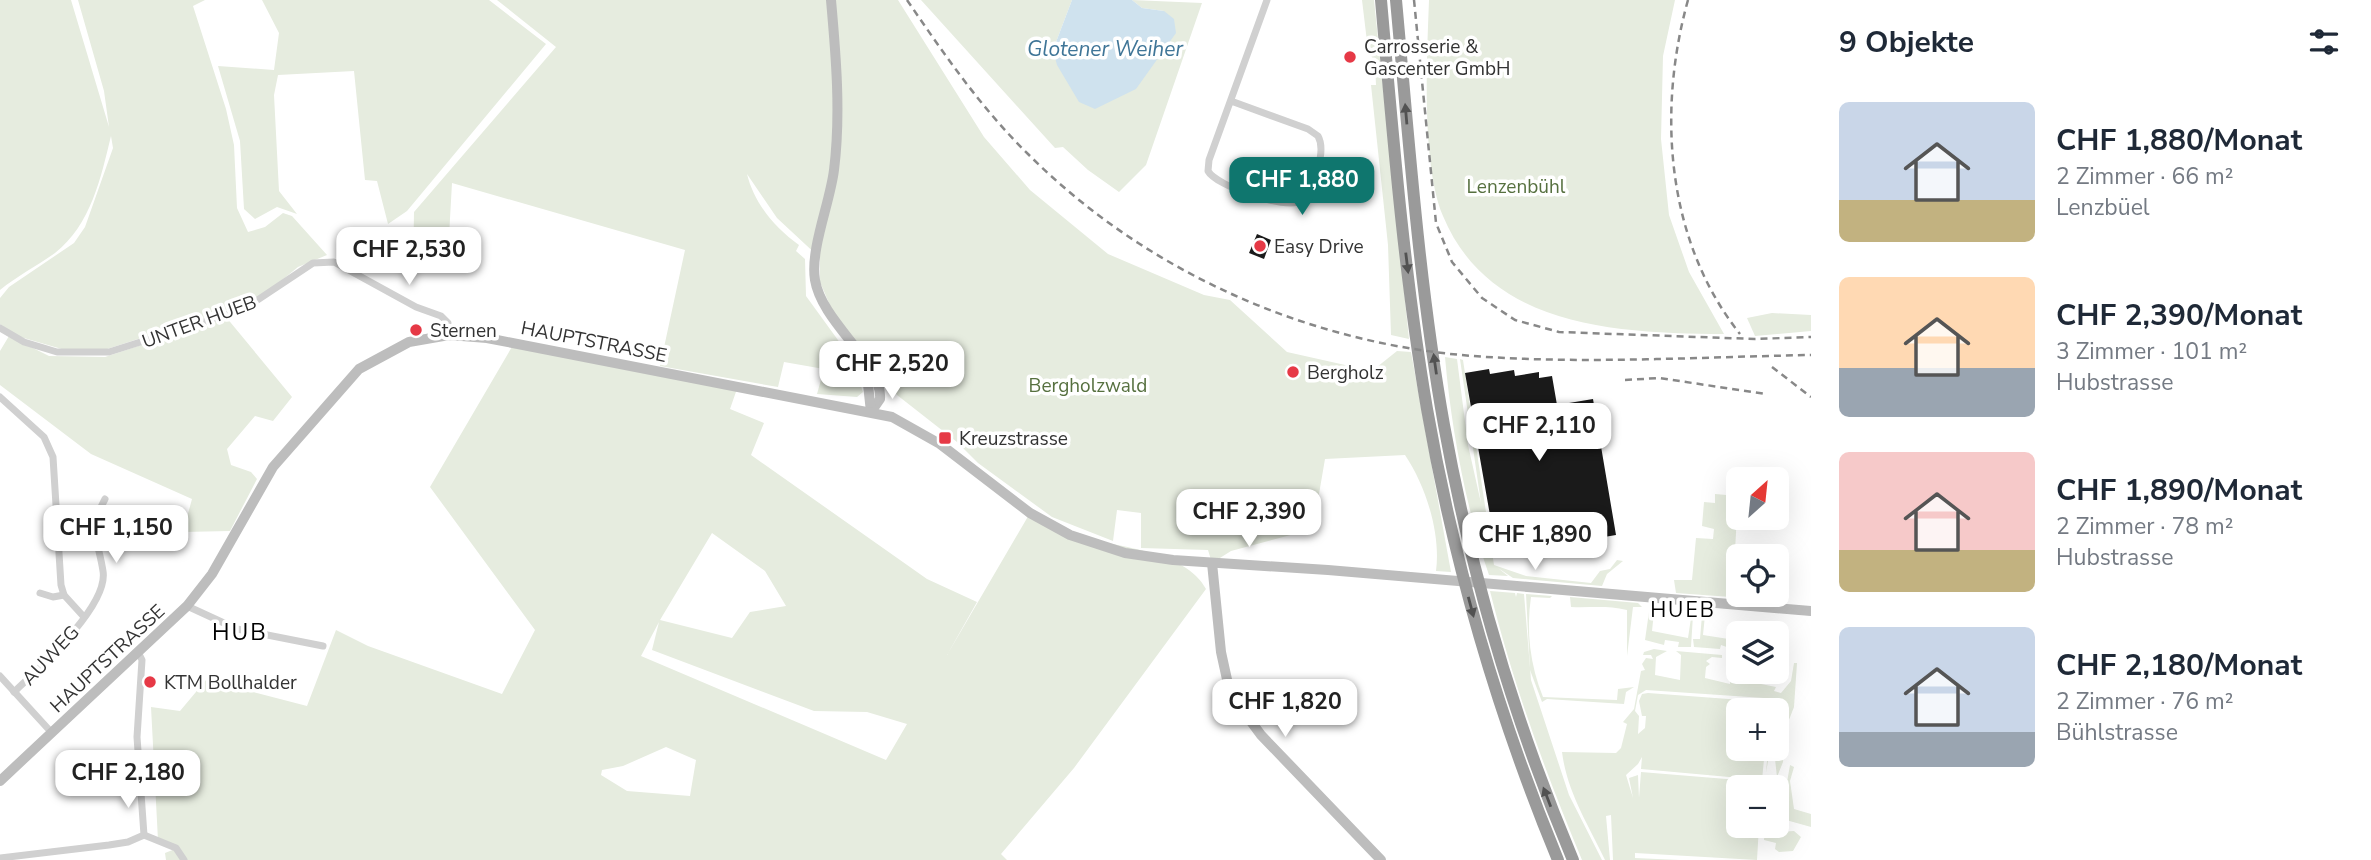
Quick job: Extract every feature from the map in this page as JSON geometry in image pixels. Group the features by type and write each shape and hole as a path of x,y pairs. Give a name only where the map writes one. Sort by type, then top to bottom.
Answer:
{"highway":[{"path":"1381,0 1407,264 1439,472 1487,662 1512,741 1558,860"},
{"path":"1396,0 1427,312 1456,485 1504,673 1573,860"}],"street":[{"path":"831,0 837,73 836,151 814,275 825,309 866,365 871,412"},
{"path":"1231,101 1308,129 1318,136 1322,151 1307,193 1301,201 1282,204 1212,177 1208,164 1267,0"},
{"name":"UNTER HUEB","path":"2,330 23,342 57,352 109,352 244,309 313,263 324,260 334,262 416,307 441,316 448,323 449,335"},
{"path":"0,341 2,330"},
{"name":"HAUPTSTRASSE","path":"0,781 139,654 187,606 219,562 261,485 342,385 359,369 393,349 409,342 449,335 487,338 871,412 904,422 1030,513 1070,534 1125,553 1212,563 1810,611"},
{"path":"0,397 38,430 50,448 59,576 64,595 84,617"},
{"name":"AUWEG","path":"14,692 60,648 84,617 102,583 103,571 94,523 105,499"},
{"path":"1212,563 1221,652 1228,684 1238,704 1261,735 1381,860"},
{"path":"40,593 53,597 64,595"},
{"path":"187,606 237,629 323,646"},
{"path":"139,654 142,660 137,737 144,835"},
{"path":"0,676 52,733"},
{"path":"0,858 128,842 144,835 176,848 184,860"}],"green space":[{"path":"0,0 71,0 109,127 104,91 78,0 205,0 193,6 226,109 234,145 237,208 248,232 265,227 283,213 292,216 327,255 298,267 270,290 237,307 101,351 72,352 17,336 0,324 0,298 9,287 74,243 85,227 113,148 111,136 93,199 78,229 55,253 0,290"},
{"path":"262,0 489,0 546,44 407,211 388,224 377,181 365,180 354,71 278,75 274,95 279,191 297,214 277,207 255,219 244,209 240,141 218,66 274,70 279,33"},
{"name":"Bergholzwald","path":"497,0 898,0 984,137 1030,190 1108,254 1204,295 1230,300 1287,352 1372,371 1397,351 1411,352 1451,572 1436,571 1436,542 1430,511 1413,467 1405,455 1325,459 1313,529 1231,551 1212,563 1208,550 1141,548 1141,513 1117,510 1113,541 1052,517 978,463 957,442 897,395 832,310 820,282 820,258 777,218 747,174 760,205 782,231 799,245 796,251 805,259 806,296 851,358 863,392 857,397 817,394 824,369 784,362 778,387 660,366 685,250 452,183 447,272 413,271 414,212 556,47"},
{"path":"921,0 1072,0 1053,50 1164,11 1142,8 1132,0 1202,3 1146,165 1119,192 1088,170 1063,147 1055,148"},
{"path":"1362,0 1374,0 1409,339 1391,335 1388,245 1371,85 1376,85 1375,63 1368,50"},
{"name":"Lenzenbühl","path":"1429,0 1675,0 1663,56 1661,139 1669,215 1689,272 1724,334 1643,331 1562,317 1525,303 1492,282 1464,253 1443,216 1431,168 1427,110"},
{"path":"1772,313 1811,315 1811,331 1755,336 1747,318"},
{"path":"226,317 292,397 273,421 255,416 227,449 231,465 251,472 257,479 230,531 183,532 192,499 91,454 0,385 0,351 9,336 49,356 105,357"},
{"path":"513,345 738,386 730,409 764,423 751,455 927,579 977,602 947,655 1030,513 1068,533 1166,558 1196,576 1206,589 1074,768 1001,854 1007,860 166,860 165,853 175,849 158,840 151,707 180,711 206,680 307,706 336,630 368,646 502,694 535,630 430,487","holes":["712,533 765,571 786,606 750,612 732,638 660,620","659,622 652,650 814,711 867,712 907,724 886,760 641,656","666,747 696,760 690,796 627,791 601,775 602,770 623,766"]},
{"path":"1445,357 1457,359 1468,445 1481,503 1460,359 1463,360 1494,565 1526,576 1591,583 1600,571 1610,569 1617,560 1623,561 1607,574 1602,586 1513,578 1498,568 1508,576 1489,575 1473,523 1461,467"},
{"path":"1715,494 1726,495 1726,530 1736,530 1735,544 1726,544 1726,597 1676,593 1674,580 1692,580 1696,538 1713,539 1714,529 1702,526 1704,502 1715,503"},
{"path":"1490,591 1515,593 1516,597 1517,593 1524,594 1531,680 1569,795 1602,860 1582,860 1531,728"},
{"path":"1526,594 1552,596 1531,597 1529,635 1532,660 1543,697 1617,700 1618,689 1634,687 1626,692 1624,704 1547,699 1542,702 1530,670"},
{"path":"1570,597 1638,603 1642,607 1633,607 1627,656 1627,610 1571,607"},
{"path":"1649,612 1654,612 1652,631 1688,638 1691,618 1684,617 1685,614 1693,615 1691,647 1678,647 1679,642 1665,640 1664,645 1645,640"},
{"path":"1702,615 1705,615 1703,635 1726,639 1726,647 1721,645 1720,649 1694,647 1693,639 1700,639"},
{"path":"1654,649 1667,651 1656,657 1655,675 1680,680 1681,655 1676,651 1722,655 1722,658 1712,657 1706,661 1710,664 1706,667 1705,678 1726,684 1761,684 1776,687 1774,691 1781,693 1791,681 1794,663 1797,663 1794,707 1789,720 1789,698 1646,690 1638,695 1635,711 1639,716 1638,734 1645,728 1646,716 1642,716 1639,701 1642,694 1726,699 1726,761 1764,761 1762,775 1726,777 1641,769 1642,757 1626,775 1633,798 1629,778 1638,775 1639,798 1641,772 1726,779 1726,838 1758,838 1757,860 1635,853 1635,858 1680,860 1613,860 1611,815 1606,816 1610,860 1605,860 1573,794 1562,752 1616,753 1621,748 1627,724 1623,722 1634,709 1641,671 1645,670 1642,664 1646,658 1653,659 1651,655 1643,655 1644,652"},
{"path":"1775,761 1783,761 1778,775"},
{"path":"1790,765 1794,767 1790,781 1794,809 1811,814 1811,827 1789,821"},
{"path":"1789,831 1794,831 1801,837 1793,851 1779,852 1775,849 1776,843 1764,840 1789,838"}],"water":[{"name":"Glotener Weiher","path":"1072,0 1132,0 1142,8 1164,11 1174,19 1176,33 1136,89 1095,109 1079,102 1057,65 1053,50"}],"building":[{"name":"Easy Drive","path":"1257,234 1271,240 1264,259 1249,253"},
{"path":"1489,369 1490,374 1514,370 1515,376 1539,372 1539,378 1552,376 1557,405 1593,399 1616,535 1497,555 1465,373"}],"railway":[{"path":"907,0 994,118 1073,195 1122,232 1173,264 1227,292 1284,315 1401,347 1461,355 1548,360 1811,355"},
{"path":"1414,0 1436,223 1452,262 1482,298 1515,320 1559,332 1755,339 1811,337"},
{"path":"1688,0 1678,42 1673,86 1671,130 1675,174 1683,217 1696,258 1715,298 1740,334"},
{"path":"1772,367 1811,397"},
{"path":"1625,380 1659,378 1766,394"}],"place":[{"name":"Carrosserie & Gascenter GmbH","path":"1350,57"},
{"name":"Easy Drive","path":"1260,246"},
{"name":"Sternen","path":"416,330"},
{"name":"Bergholz","path":"1293,372"},
{"name":"Kreuzstrasse","path":"945,438"},
{"name":"KTM Bollhalder","path":"150,682"}],"district":[{"name":"HUEB","path":"1683,610"},
{"name":"HUB","path":"240,632"}]}
